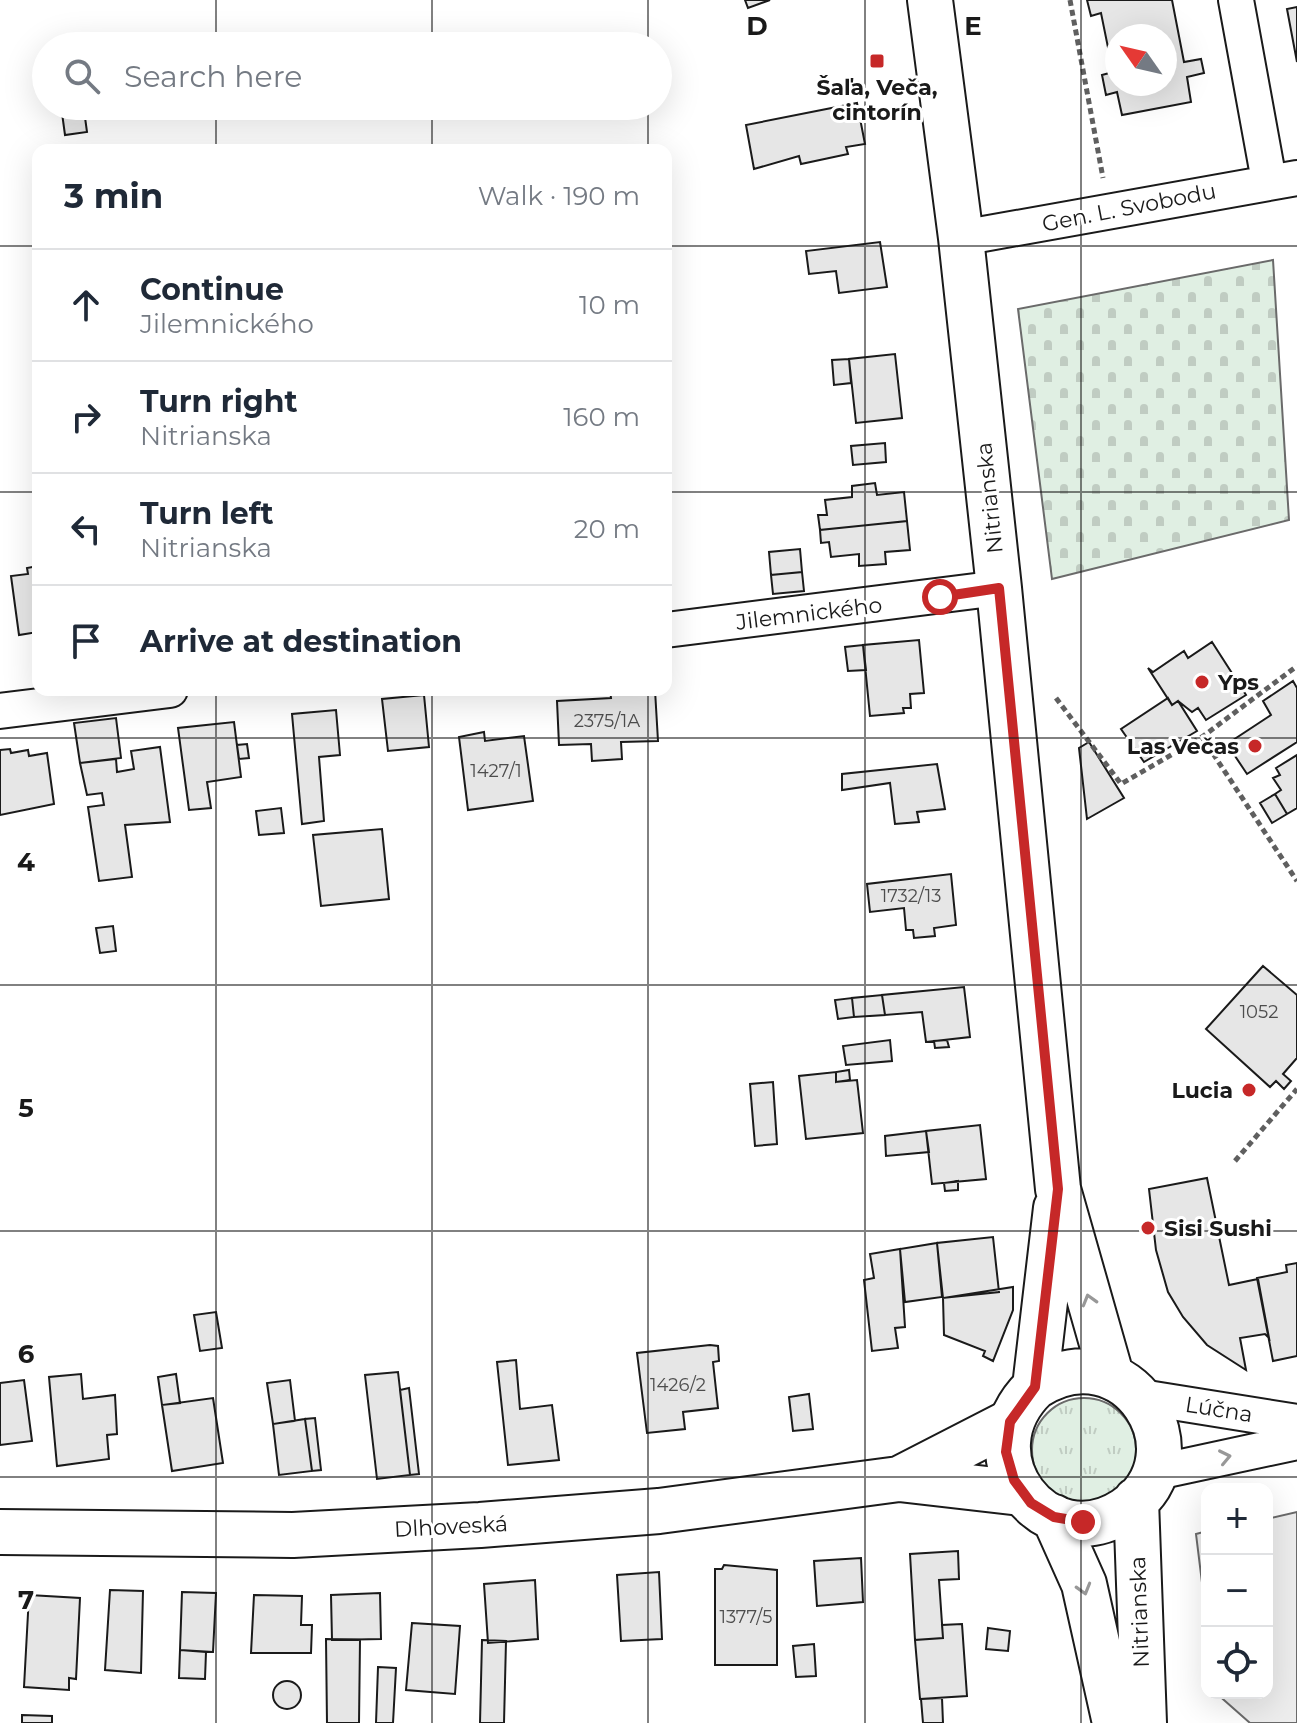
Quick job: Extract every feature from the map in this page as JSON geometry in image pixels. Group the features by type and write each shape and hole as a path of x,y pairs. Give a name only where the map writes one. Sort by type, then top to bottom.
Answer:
{"main road":[{"name":"Nitrianska","path":"930,0 961,238 999,588 1058,1189 1035,1387 1010,1422 1009,1466 1038,1505 1084,1584 1115,1723"},
{"name":"Nitrianska","path":"1058,1189 1126,1386 1150,1410 1158,1441 1144,1486 1144,1723"},
{"path":"1035,1387 1071,1371 1095,1371 1126,1386"},
{"name":"Dlhoveská","path":"899,1479 1010,1422"},
{"name":"Dlhoveská","path":"0,1532 293,1535 480,1525 659,1511 899,1479 1038,1505"},
{"path":"1038,1505 1097,1521 1125,1510 1144,1486"}],"street":[{"path":"1236,0 1283,179"},
{"name":"Gen. L. Svobodu","path":"961,238 1283,179"},
{"name":"Jilemnického","path":"672,629 999,588"},
{"path":"0,711 121,696"},
{"name":"Lúčna","path":"1126,1386 1297,1422"},
{"name":"Lúčna","path":"1144,1486 1297,1442"}],"path":[{"path":"1070,0 1108,210"},
{"path":"1056,698 1121,784 1202,737 1297,666"},
{"path":"1202,737 1297,881"},
{"path":"1235,1161 1297,1089"}],"green space":[{"path":"1273,260 1289,520 1052,579 1018,309"},
{"path":"1084,1398 1104,1402 1121,1413 1132,1430 1136,1450 1132,1470 1121,1487 1104,1498 1084,1502 1064,1498 1047,1487 1036,1470 1032,1450 1036,1430 1047,1413 1064,1402"}],"shaded area":[{"path":"1297,1512 1297,1723 1250,1723 1223,1699 1273,1699 1273,1518"},
{"path":"1201,1533 1201,1574 1196,1534"}],"building":[{"path":"745,0 770,0 748,8"},
{"path":"1087,0 1172,0 1177,24 1105,24 1105,33 1101,13 1091,16"},
{"path":"1297,7 1297,62 1287,9"},
{"path":"1177,26 1184,62 1201,59 1204,73 1187,77 1191,102 1122,115 1118,96 1177,96"},
{"path":"857,103 865,144 846,147 848,154 801,164 799,156 754,169 746,125"},
{"path":"63,120 85,120 87,132 65,135"},
{"path":"880,242 887,287 839,293 836,271 809,274 806,251"},
{"path":"895,354 902,418 856,423 849,359"},
{"path":"849,359 851,383 834,385 832,360"},
{"path":"885,443 886,462 853,465 851,446"},
{"path":"875,483 877,495 904,492 907,521 820,530 818,515 827,515 825,500 852,497 852,486"},
{"path":"907,521 910,550 885,552 886,564 859,566 859,554 831,557 829,542 821,543 820,530"},
{"path":"800,549 802,572 771,575 769,552"},
{"path":"32,567 32,633 19,635 11,576 28,574 27,568"},
{"path":"802,572 804,591 773,594 771,575"},
{"path":"919,640 924,693 910,694 911,708 903,708 904,713 870,716 863,645"},
{"path":"1212,642 1246,695 1206,720 1198,708 1192,712 1178,701 1172,705 1148,668 1153,672 1184,651 1188,658"},
{"path":"863,645 866,670 848,671 845,647"},
{"path":"1293,681 1297,688 1297,742 1247,774 1227,744 1271,715 1263,701"},
{"path":"424,696 429,747 388,751 382,699"},
{"path":"655,696 658,741 621,742 622,759 592,761 591,744 559,745 557,701"},
{"path":"1168,698 1172,705 1178,701 1197,731 1144,762 1121,729"},
{"path":"336,710 340,755 319,757 324,821 302,824 292,714"},
{"path":"116,718 121,758 80,763 74,723"},
{"path":"234,722 241,777 207,782 211,808 189,810 178,728"},
{"path":"484,732 485,741 524,736 533,801 468,810 459,737"},
{"path":"1089,742 1124,798 1087,819 1079,748"},
{"path":"247,744 249,758 239,759 237,745"},
{"path":"160,747 170,822 125,825 132,877 99,881 88,807 104,805 102,793 87,795 80,763 116,759 117,772 134,769 131,751"},
{"path":"10,749 11,753 28,750 29,756 47,753 54,804 0,815 0,750"},
{"path":"1297,755 1297,808 1287,814 1275,794 1281,790 1273,778 1280,775 1276,768"},
{"path":"937,764 945,809 917,812 919,822 895,824 890,783 842,790 842,774"},
{"path":"1275,794 1287,814 1272,823 1260,803"},
{"path":"281,808 284,833 259,835 256,811"},
{"path":"382,829 389,899 321,906 313,835"},
{"path":"951,874 956,925 934,928 935,936 914,938 913,930 906,930 904,908 870,912 867,884"},
{"path":"113,926 116,951 100,953 96,928"},
{"path":"1263,966 1297,995 1297,1058 1283,1074 1291,1081 1284,1089 1276,1081 1270,1087 1206,1029"},
{"path":"964,987 970,1037 926,1042 922,1012 885,1015 882,995"},
{"path":"882,995 885,1015 854,1017 852,998"},
{"path":"852,998 854,1017 838,1019 835,1000"},
{"path":"890,1040 892,1061 846,1065 843,1046"},
{"path":"947,1040 949,1047 935,1048 934,1041"},
{"path":"849,1070 850,1080 836,1082 836,1072"},
{"path":"836,1072 836,1082 857,1080 863,1133 806,1139 799,1076"},
{"path":"773,1082 777,1144 755,1146 750,1084"},
{"path":"980,1125 986,1179 932,1184 926,1131"},
{"path":"926,1131 929,1152 886,1156 885,1136"},
{"path":"1207,1178 1229,1285 1258,1279 1269,1338 1265,1334 1240,1338 1246,1370 1207,1345 1183,1317 1168,1292 1156,1250 1149,1189"},
{"path":"958,1181 958,1190 945,1191 944,1183"},
{"path":"993,1237 999,1292 943,1298 937,1243"},
{"path":"937,1243 942,1297 905,1302 900,1249"},
{"path":"900,1249 905,1327 895,1328 898,1348 872,1351 864,1280 874,1278 870,1254"},
{"path":"1297,1263 1297,1356 1273,1361 1257,1278 1287,1272 1286,1265"},
{"path":"1013,1287 1013,1310 993,1361 983,1356 985,1351 944,1335 943,1298"},
{"path":"216,1312 222,1348 200,1351 194,1315"},
{"path":"718,1346 719,1361 713,1362 718,1408 683,1412 685,1429 647,1433 637,1353"},
{"path":"516,1360 520,1409 552,1405 559,1460 508,1465 497,1362"},
{"path":"398,1372 410,1475 377,1479 365,1375"},
{"path":"81,1374 83,1399 115,1395 117,1434 107,1435 109,1459 57,1466 49,1377"},
{"path":"176,1374 180,1403 162,1405 158,1377"},
{"path":"24,1380 32,1441 0,1445 0,1383"},
{"path":"290,1380 295,1421 273,1424 267,1383"},
{"path":"409,1388 419,1474 410,1475 400,1390"},
{"path":"809,1394 813,1429 793,1431 789,1397"},
{"path":"213,1398 223,1463 172,1471 162,1405"},
{"path":"315,1418 321,1470 312,1471 305,1419"},
{"path":"305,1419 312,1471 279,1475 273,1424"},
{"path":"958,1551 959,1579 939,1580 943,1638 915,1640 910,1554"},
{"path":"861,1558 863,1602 817,1606 814,1561"},
{"path":"724,1565 777,1570 777,1665 715,1665 715,1569 722,1569"},
{"path":"659,1572 662,1639 621,1641 617,1575"},
{"path":"535,1580 538,1639 488,1643 484,1584"},
{"path":"110,1590 143,1591 141,1673 105,1670"},
{"path":"182,1592 216,1593 213,1652 180,1650"},
{"path":"380,1593 381,1639 332,1640 331,1595"},
{"path":"29,1595 80,1598 76,1679 69,1678 69,1690 24,1687"},
{"path":"254,1595 302,1596 301,1625 312,1625 311,1653 251,1653"},
{"path":"412,1623 460,1626 455,1694 406,1690"},
{"path":"962,1624 967,1696 920,1699 915,1640 943,1638 942,1625"},
{"path":"988,1628 1010,1631 1008,1651 986,1649"},
{"path":"326,1639 360,1640 359,1723 327,1723"},
{"path":"482,1640 506,1641 504,1723 480,1723"},
{"path":"814,1644 816,1676 796,1677 793,1646"},
{"path":"180,1650 206,1652 205,1679 179,1678"},
{"path":"378,1667 396,1668 393,1723 376,1723"},
{"path":"287,1681 297,1685 301,1695 297,1705 287,1709 277,1705 273,1695 277,1685"},
{"path":"942,1698 943,1723 923,1723 921,1699"},
{"path":"22,1715 52,1716 52,1723 22,1723"}],"place":[{"name":"Šaľa, Veča, cintorín","path":"877,61"},
{"name":"Yps","path":"1202,682"},
{"name":"Las Večas","path":"1255,746"},
{"name":"Lucia","path":"1249,1090"},
{"name":"Sisi Sushi","path":"1148,1228"}],"route":[{"path":"940,597 999,588 1058,1189 1035,1387 1016,1408 1010,1422 1006,1452 1014,1480 1031,1503 1054,1517 1083,1522"}]}
